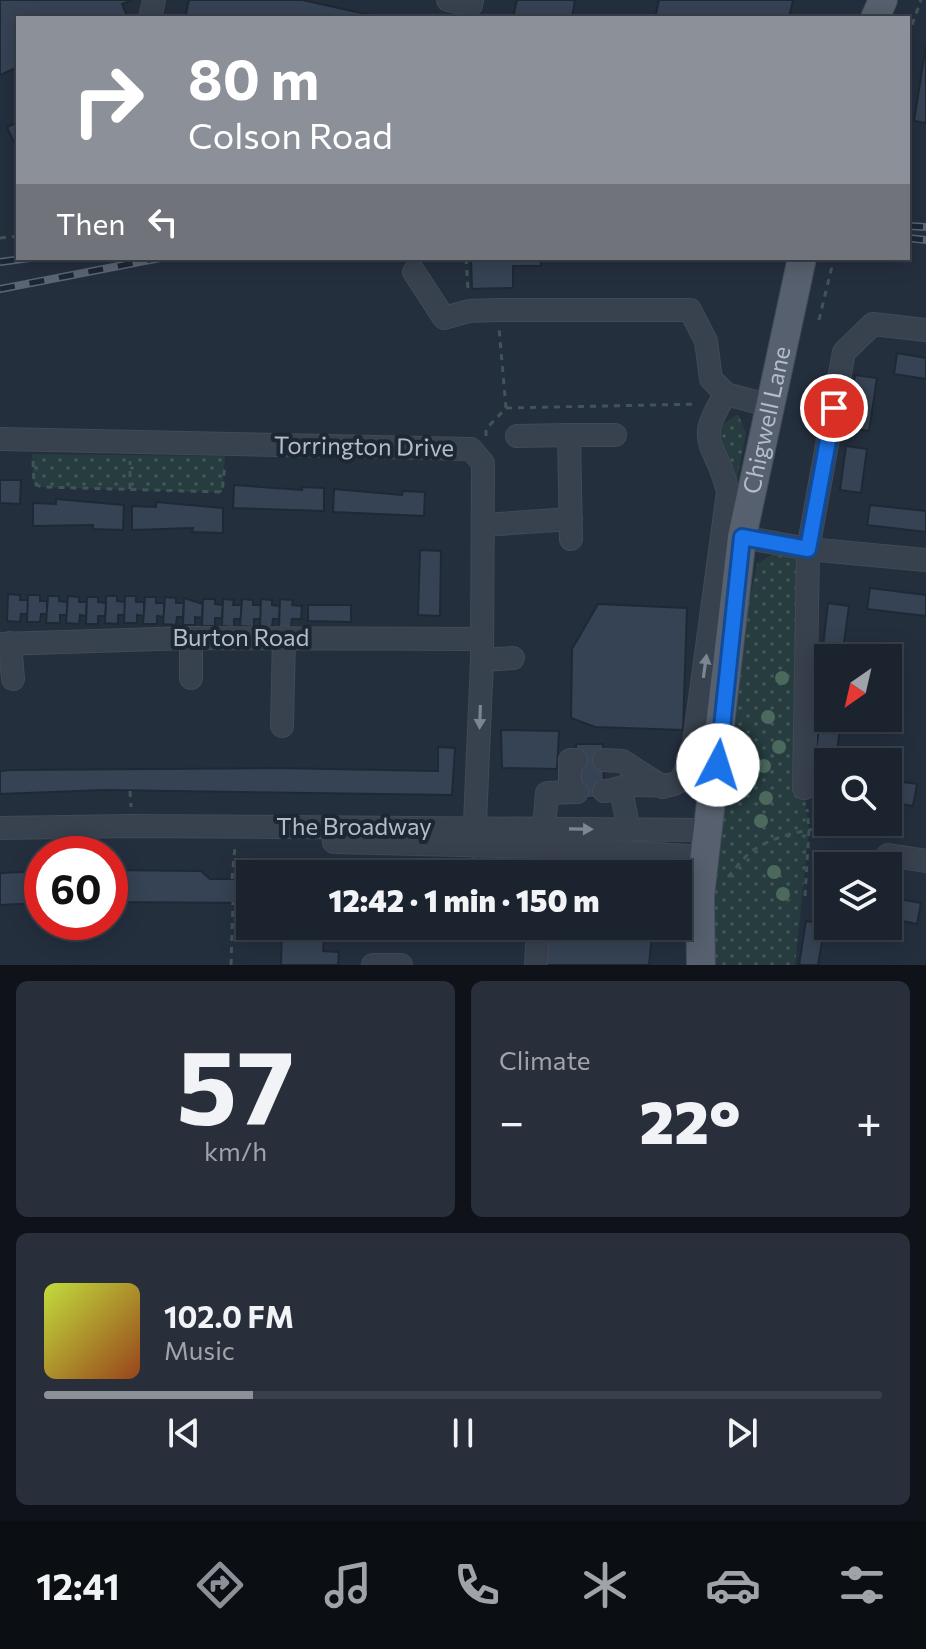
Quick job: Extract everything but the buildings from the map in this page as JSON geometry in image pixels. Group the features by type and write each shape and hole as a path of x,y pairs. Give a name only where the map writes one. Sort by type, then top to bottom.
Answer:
{"main road":[{"name":"Chigwell Lane","path":"697,963 706,844 707,745 767,405 802,260"}],"street":[{"path":"448,0 471,5 472,0"},
{"path":"414,272 444,318 469,311 497,310 606,313 690,310 706,341 711,379 726,394 767,405"},
{"path":"804,788 808,549 844,352 873,324 926,330"},
{"path":"629,830 612,791 625,786 665,789 677,785 707,745 728,492 724,474 706,438 709,419 726,394"},
{"path":"483,525 571,529 569,435"},
{"path":"517,436 615,435"},
{"name":"Torrington Drive","path":"0,439 471,449 483,463 482,650 474,837"},
{"path":"742,537 808,549 926,560"},
{"path":"282,726 284,637"},
{"name":"Burton Road","path":"5,644 284,637 482,650 513,658"},
{"path":"191,638 191,678"},
{"path":"5,644 13,679"},
{"path":"541,860 547,793 573,792 570,760 576,760"},
{"path":"604,760 622,761 665,789"},
{"name":"The Broadway","path":"0,828 474,837"},
{"name":"The Broadway","path":"542,837 629,830 706,844"},
{"name":"The Broadway","path":"0,842 542,837 706,844"},
{"path":"902,857 926,861"},
{"path":"536,965 537,940"},
{"path":"373,965 401,965"}],"path":[{"path":"910,30 921,0"},
{"path":"466,260 467,273"},
{"path":"819,320 834,260"},
{"path":"497,310 506,408"},
{"path":"483,463 486,429 506,408 711,404 726,394"},
{"path":"32,440 34,484 222,492 226,444"},
{"path":"130,442 130,489"},
{"path":"804,788 809,830 805,896"},
{"path":"728,877 754,850 814,829"},
{"path":"232,879 235,839"},
{"path":"231,965 233,902"}],"green space":[{"path":"738,414 746,433 735,488 716,429"},
{"path":"32,454 225,456 222,492 42,487 34,484"},
{"path":"771,555 785,555 800,561 804,788 809,830 795,965 701,965 719,747 757,564"}],"railway":[{"path":"910,226 926,227"},
{"path":"910,238 926,240"},
{"path":"0,262 16,260"},
{"path":"0,289 150,260"}],"route":[{"path":"718,765 742,537 808,549 834,408"}]}
